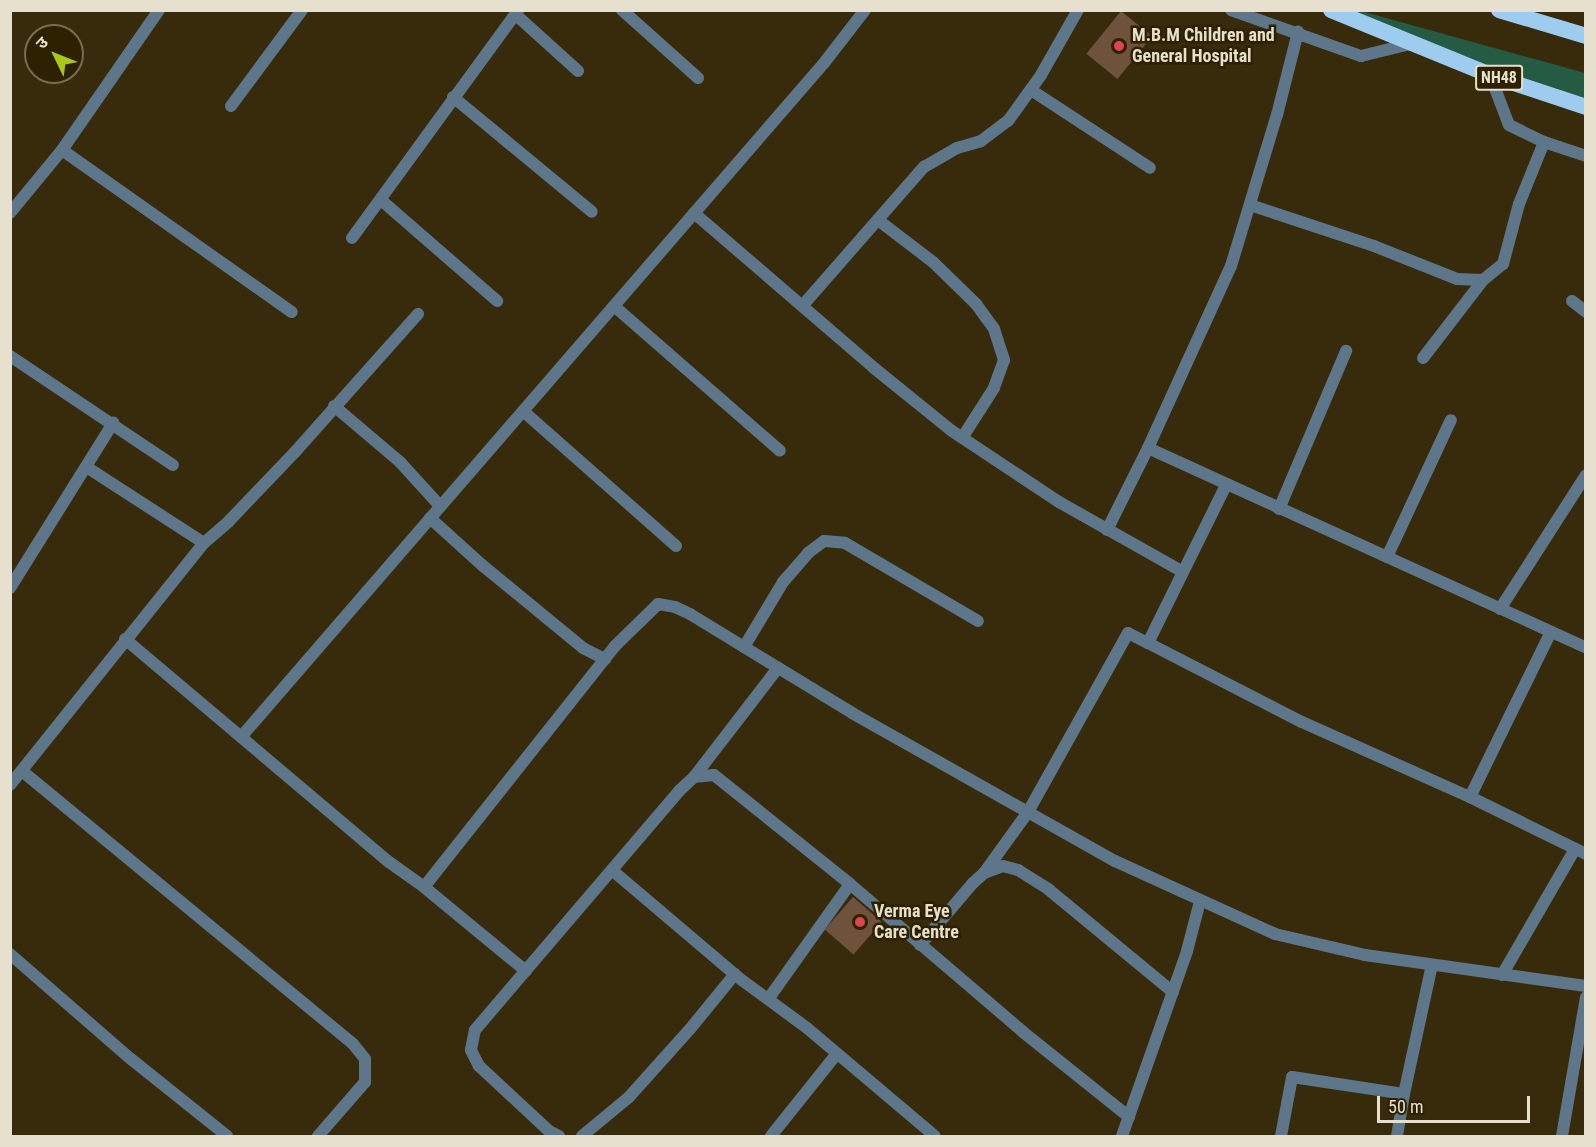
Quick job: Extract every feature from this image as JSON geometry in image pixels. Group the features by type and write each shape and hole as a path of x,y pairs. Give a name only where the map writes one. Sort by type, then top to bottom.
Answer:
{"highway":[{"name":"NH48","path":"1331,10 1490,75 1586,107"},
{"path":"1499,10 1586,36"}],"street":[{"path":"10,213 62,150 159,10"},
{"path":"231,106 302,10"},
{"path":"622,10 698,78"},
{"path":"241,737 824,63 865,10"},
{"path":"803,305 924,167 957,148 981,141 1008,121 1030,90 1078,10"},
{"path":"1231,10 1361,56 1415,43"},
{"path":"352,238 517,12 578,71"},
{"path":"1107,530 1148,448 1231,267 1277,115 1298,32"},
{"path":"1490,75 1509,125 1544,142 1586,156"},
{"path":"1030,90 1150,168"},
{"path":"453,97 592,212"},
{"path":"1423,358 1483,280 1503,264 1519,204 1544,142"},
{"path":"62,150 291,312"},
{"path":"381,200 497,301"},
{"path":"1250,205 1374,246 1457,279 1483,280"},
{"path":"694,213 803,305 873,368 962,438 1059,502 1183,572"},
{"path":"878,220 933,262 976,304 994,329 1004,360 994,387 962,438"},
{"path":"1572,301 1586,312"},
{"path":"614,306 780,451"},
{"path":"10,785 204,543 262,486 418,314"},
{"path":"1279,508 1346,351"},
{"path":"10,356 173,465"},
{"path":"334,406 400,462 440,506"},
{"path":"523,411 676,546"},
{"path":"1387,557 1451,420"},
{"path":"10,588 113,423"},
{"path":"1148,448 1586,648"},
{"path":"87,468 204,543"},
{"path":"1500,609 1586,475"},
{"path":"1148,643 1226,485"},
{"path":"430,518 482,566 575,641 605,658"},
{"path":"744,647 783,582 808,553 824,541 845,543 978,621"},
{"path":"424,887 605,658 658,604 675,607 690,614 852,713 1115,861 1200,902 1275,934 1365,955 1586,986"},
{"path":"1470,797 1551,632"},
{"path":"920,945 984,873 1028,812 1128,633 1302,722 1470,797 1580,851 1502,975"},
{"path":"125,639 389,862 424,887 526,971"},
{"path":"559,1137 549,1131 479,1066 471,1050 475,1030 694,777 778,668"},
{"path":"22,771 353,1044 366,1059 365,1082 318,1137"},
{"path":"694,777 714,775 850,884 1023,1032 1129,1117"},
{"path":"984,873 1003,866 1018,870 1048,889 1173,992"},
{"path":"613,871 935,1137"},
{"path":"769,998 850,884"},
{"path":"1122,1137 1173,992 1200,902"},
{"path":"10,954 131,1059 227,1137"},
{"path":"1397,1137 1432,965"},
{"path":"582,1137 629,1097 690,1029 735,974"},
{"path":"1562,1137 1586,997"},
{"path":"771,1137 836,1055"},
{"path":"1281,1137 1292,1077 1404,1094"}],"green space":[{"path":"1334,11 1361,11 1585,73 1585,103"}],"building":[{"path":"1121,11 1152,36 1117,79 1086,54"},
{"path":"853,897 882,922 853,954 825,929"}],"place":[{"name":"M.B.M Children and General Hospital","path":"1119,46"},
{"name":"Verma Eye Care Centre","path":"860,922"}]}
